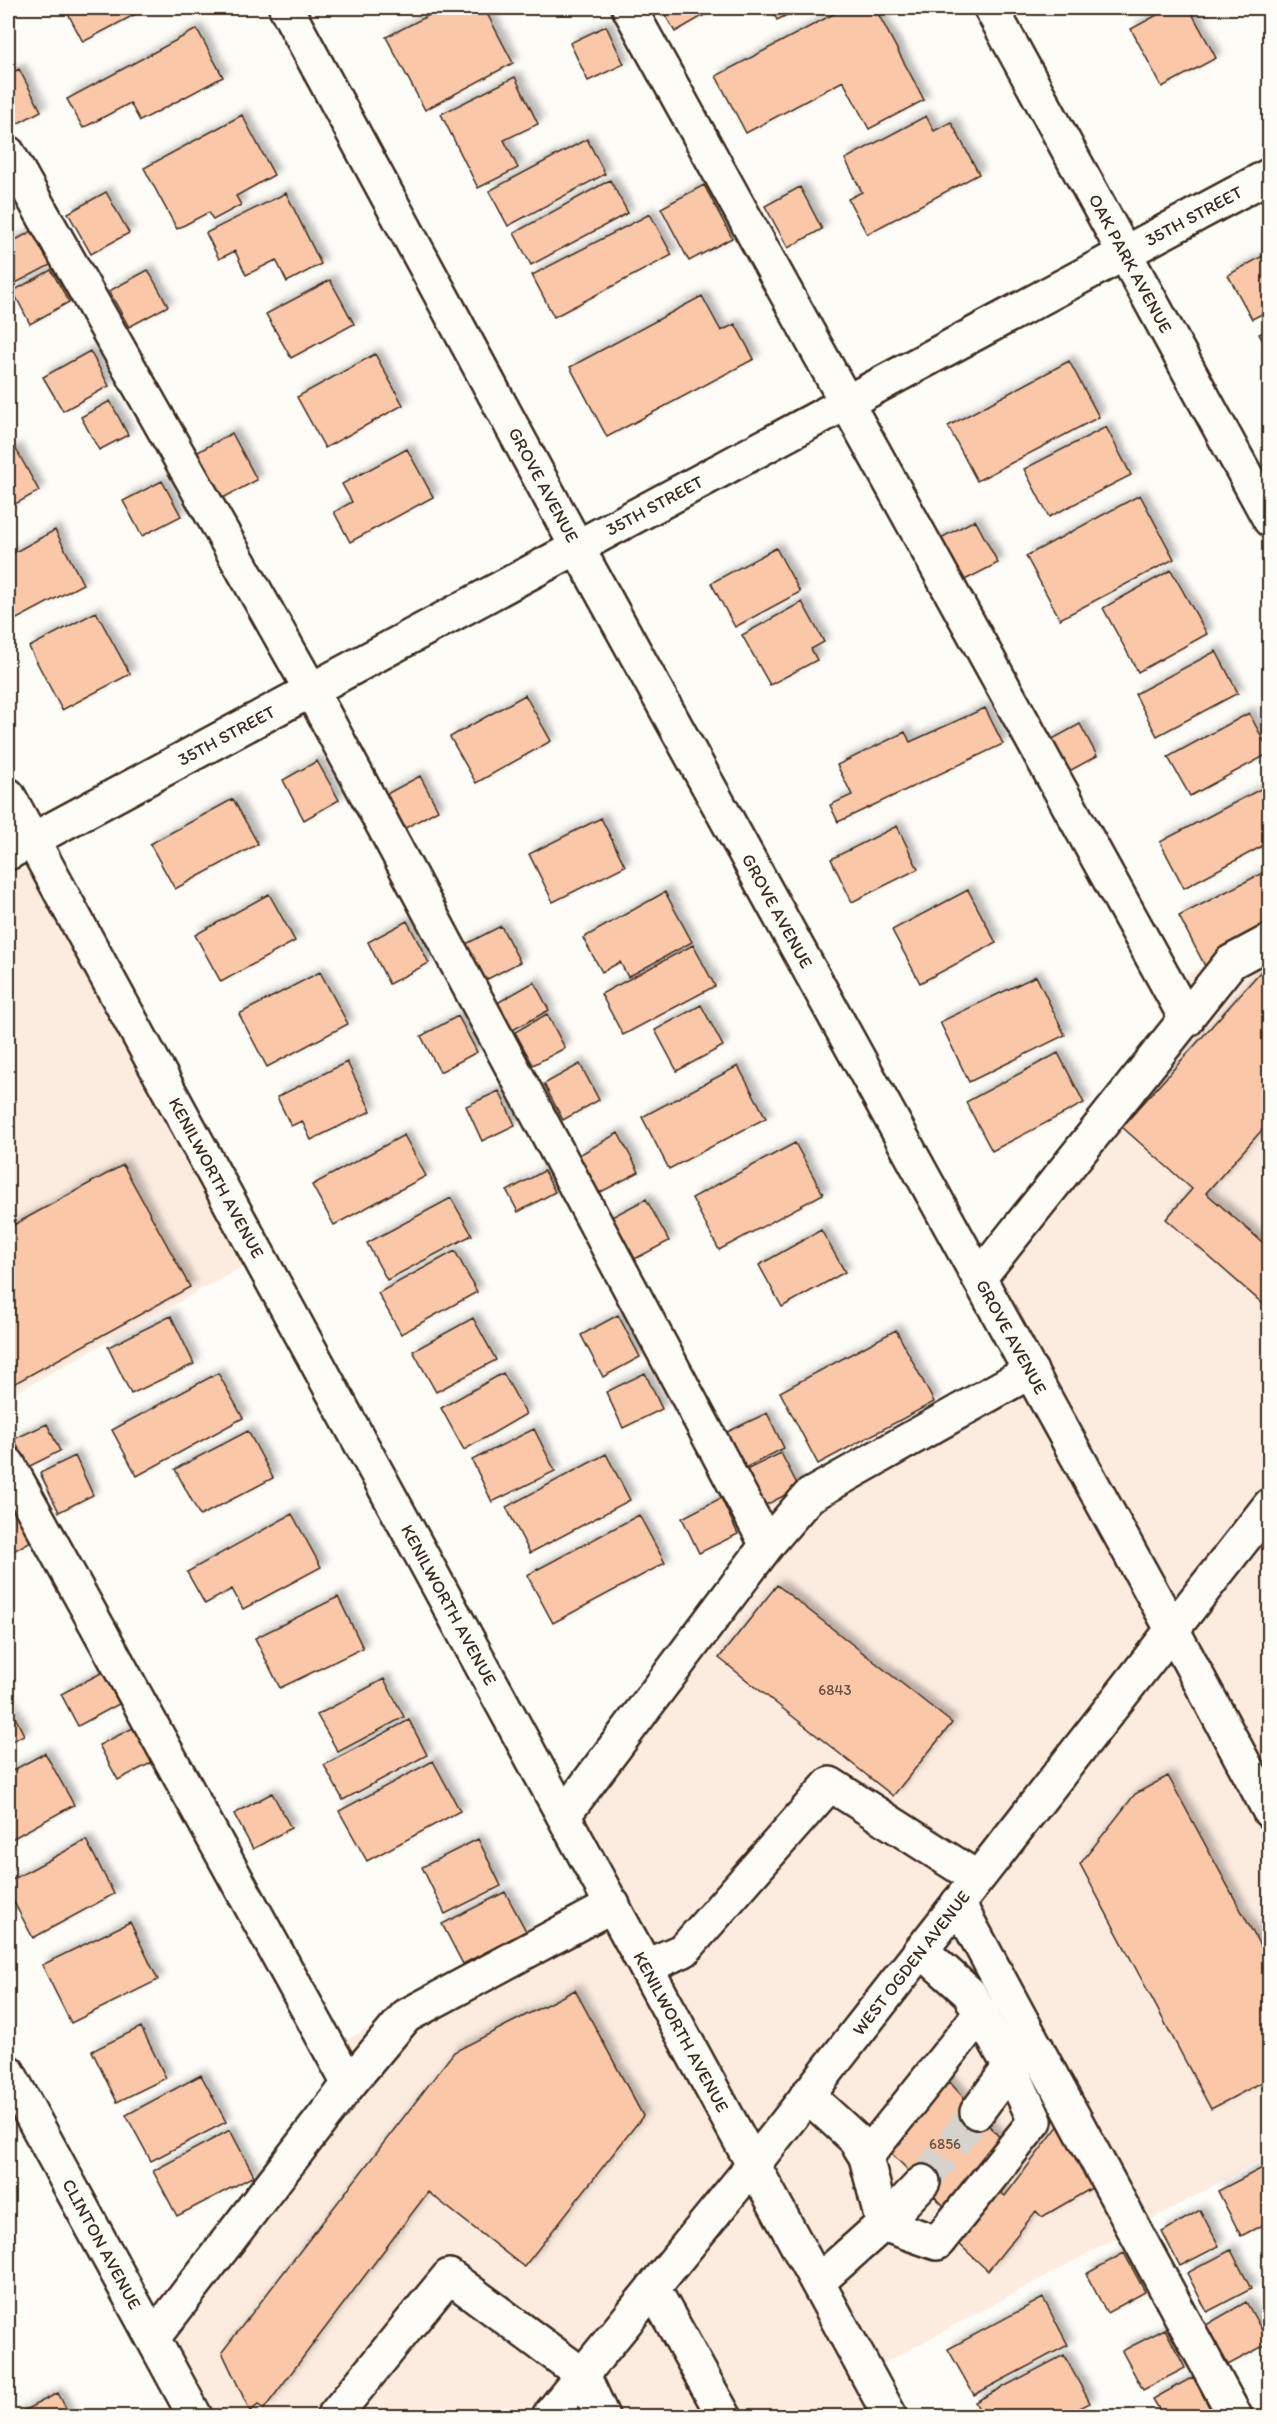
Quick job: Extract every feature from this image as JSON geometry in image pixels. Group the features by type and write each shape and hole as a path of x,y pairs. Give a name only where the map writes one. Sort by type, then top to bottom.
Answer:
{"street":[{"name":"GROVE AVENUE","path":"286,8 578,547 1172,1629 1269,1812"},
{"path":"629,8 1187,1020"},
{"name":"OAK PARK AVENUE","path":"991,8 1269,520"},
{"path":"8,153 311,690 767,1545"},
{"name":"35TH STREET","path":"20,847 1269,175"},
{"name":"KENILWORTH AVENUE","path":"8,795 20,847 564,1815 890,2416"},
{"path":"979,1278 1231,962 1269,941"},
{"path":"564,1815 767,1545 809,1496 1031,1371"},
{"path":"8,1464 349,2084"},
{"name":"WEST OGDEN AVENUE","path":"549,2416 754,2164 1269,1505"},
{"path":"647,1966 684,1950 830,1784 968,1890 1036,2048 1235,2416"},
{"path":"153,2338 349,2084 406,2016 613,1905"},
{"path":"883,2224 937,2243 1035,2121 1010,2067 969,1994 921,1950"},
{"path":"866,2157 981,2013"},
{"path":"977,2112 1010,2067 1036,2048"},
{"name":"CLINTON AVENUE","path":"8,2072 195,2416"},
{"path":"807,2095 855,2139 866,2157 883,2224"},
{"path":"818,2282 883,2224 923,2182"},
{"path":"334,2416 449,2276 583,2375 602,2416"},
{"path":"654,2288 724,2416"}],"shaded area":[{"path":"26,852 251,1262 8,1397 8,862"},
{"path":"1269,930 1269,1497 541,2416 187,2416 141,2332 340,2078 326,2051 604,1902 553,1808 751,1550 736,1522 1023,1370 973,1279 1170,1031 1150,995"},
{"path":"1269,1516 1269,1800 1180,1631"},
{"path":"1170,1642 1269,1826 1269,2156 873,2369 898,2416 554,2416"}],"building":[{"path":"65,8 147,8 83,42"},
{"path":"443,8 484,8 513,63 425,110 386,37"},
{"path":"661,8 702,8 706,14 675,32"},
{"path":"771,8 801,8 777,20"},
{"path":"845,8 875,8 924,100 869,129 843,81 746,133 716,76"},
{"path":"1170,8 1189,8 1216,58 1162,87 1131,29"},
{"path":"606,26 624,64 588,81 570,43"},
{"path":"197,29 223,77 140,121 130,103 83,128 67,99"},
{"path":"19,69 41,111 11,127 8,120 8,75"},
{"path":"515,77 538,124 504,140 518,168 478,188 441,114"},
{"path":"242,115 274,175 236,196 241,205 213,220 209,212 177,229 144,168"},
{"path":"926,116 934,131 951,122 979,174 867,234 848,199 862,192 845,159"},
{"path":"587,139 605,174 508,226 489,191"},
{"path":"610,180 628,213 531,265 514,233"},
{"path":"704,185 732,238 689,261 661,208"},
{"path":"800,187 822,229 788,248 765,206"},
{"path":"106,192 129,233 91,254 68,213"},
{"path":"286,193 321,264 287,282 276,260 246,275 235,251 219,259 206,233"},
{"path":"650,214 672,255 554,317 532,275"},
{"path":"34,230 52,264 14,284 8,271 8,244"},
{"path":"1270,252 1270,310 1252,319 1228,275"},
{"path":"51,270 69,302 30,324 13,291"},
{"path":"148,270 168,306 129,327 109,291"},
{"path":"330,280 354,324 291,358 266,314"},
{"path":"702,296 721,331 735,324 754,359 607,437 570,367"},
{"path":"1270,329 1270,353 1259,334"},
{"path":"90,351 109,386 63,411 43,377"},
{"path":"375,354 403,405 325,448 297,397"},
{"path":"1069,361 1099,417 977,481 948,426"},
{"path":"110,401 128,435 99,450 81,417"},
{"path":"1106,427 1131,475 1049,517 1024,469"},
{"path":"232,433 257,480 221,499 196,453"},
{"path":"16,449 39,491 8,508 8,453"},
{"path":"407,449 433,497 350,542 334,512 352,502 342,484"},
{"path":"162,481 181,516 142,536 123,501"},
{"path":"1140,495 1174,559 1060,619 1026,556"},
{"path":"975,520 998,563 955,585 933,542"},
{"path":"55,530 83,584 13,621 8,611 8,556"},
{"path":"776,548 800,592 735,627 711,583"},
{"path":"1171,570 1207,634 1138,672 1103,608"},
{"path":"802,602 824,642 811,649 817,660 770,685 742,635"},
{"path":"96,612 130,674 62,710 29,647"},
{"path":"1216,651 1238,693 1157,736 1135,694"},
{"path":"525,695 551,741 476,783 450,737"},
{"path":"985,708 1003,744 838,822 830,805 852,795 837,765 905,732 910,742"},
{"path":"1249,713 1270,753 1190,796 1168,757"},
{"path":"1080,724 1097,756 1062,775 1045,743"},
{"path":"317,761 339,800 304,820 283,780"},
{"path":"420,776 438,810 400,831 381,797"},
{"path":"1270,784 1270,842 1184,888 1160,842"},
{"path":"233,799 258,844 175,889 150,844"},
{"path":"601,818 625,866 553,902 529,854"},
{"path":"897,826 918,869 852,902 831,859"},
{"path":"1270,869 1270,932 1205,966 1179,916"},
{"path":"968,890 996,943 920,983 892,930"},
{"path":"665,892 692,942 628,977 620,962 602,972 583,938"},
{"path":"269,894 295,941 221,982 195,935"},
{"path":"407,921 429,963 389,984 368,942"},
{"path":"501,926 520,962 484,981 464,945"},
{"path":"693,945 715,986 623,1035 601,994"},
{"path":"1270,961 1270,1121 1206,1193 1270,1249 1270,1310 1166,1219 1192,1189 1122,1127"},
{"path":"320,972 348,1024 267,1067 239,1014"},
{"path":"1036,976 1065,1035 969,1082 940,1022"},
{"path":"534,982 549,1010 511,1031 497,1003"},
{"path":"701,1005 723,1046 677,1071 655,1030"},
{"path":"547,1014 565,1048 533,1065 515,1032"},
{"path":"458,1016 477,1052 440,1072 421,1036"},
{"path":"1058,1053 1084,1103 992,1151 966,1102"},
{"path":"347,1062 371,1111 311,1140 302,1121 291,1126 277,1097"},
{"path":"580,1064 599,1100 563,1120 544,1084"},
{"path":"738,1066 766,1118 669,1169 642,1117"},
{"path":"499,1091 515,1125 482,1141 466,1106"},
{"path":"618,1133 639,1172 599,1193 579,1155"},
{"path":"404,1135 426,1176 334,1225 312,1185"},
{"path":"795,1143 823,1194 719,1250 692,1198"},
{"path":"123,1165 190,1287 8,1387 8,1228"},
{"path":"544,1171 555,1192 518,1212 507,1191"},
{"path":"451,1198 472,1235 387,1280 367,1243"},
{"path":"646,1199 669,1241 629,1262 606,1220"},
{"path":"821,1230 845,1272 782,1307 759,1265"},
{"path":"455,1251 477,1292 401,1334 378,1293"},
{"path":"618,1315 640,1357 603,1377 581,1335"},
{"path":"171,1316 194,1364 131,1394 108,1347"},
{"path":"473,1318 496,1360 436,1392 413,1351"},
{"path":"896,1330 934,1402 818,1464 780,1392"},
{"path":"218,1373 243,1418 137,1476 112,1430"},
{"path":"503,1373 526,1414 464,1450 441,1408"},
{"path":"645,1373 662,1409 623,1428 606,1392"},
{"path":"767,1413 784,1448 745,1468 727,1432"},
{"path":"47,1424 60,1451 28,1467 14,1439"},
{"path":"534,1429 555,1471 492,1502 472,1460"},
{"path":"248,1431 273,1478 200,1516 175,1469"},
{"path":"781,1453 799,1488 760,1508 742,1472"},
{"path":"606,1454 630,1500 530,1553 506,1507"},
{"path":"75,1456 93,1495 59,1512 40,1473"},
{"path":"721,1498 738,1534 699,1553 682,1518"},
{"path":"14,1505 33,1540 8,1554 8,1509"},
{"path":"292,1514 321,1567 243,1609 232,1589 205,1604 187,1572"},
{"path":"639,1515 665,1563 553,1623 527,1575"},
{"path":"777,1585 952,1723 893,1796 719,1658"},
{"path":"338,1597 363,1648 280,1688 255,1638"},
{"path":"103,1672 119,1704 78,1726 61,1694"},
{"path":"384,1679 404,1717 338,1752 317,1715"},
{"path":"8,1703 24,1735 8,1743"},
{"path":"409,1720 427,1755 343,1800 324,1765"},
{"path":"135,1727 153,1762 118,1780 99,1745"},
{"path":"45,1753 74,1805 8,1841 8,1773"},
{"path":"433,1761 460,1811 367,1861 339,1811"},
{"path":"1168,1776 1270,1964 1270,2078 1211,2109 1080,1864 1135,1794"},
{"path":"272,1793 291,1828 253,1849 234,1814"},
{"path":"478,1839 501,1886 445,1914 422,1867"},
{"path":"86,1840 114,1894 33,1938 8,1891 8,1882"},
{"path":"505,1892 526,1931 463,1964 442,1924"},
{"path":"130,1922 158,1980 71,2023 42,1965"},
{"path":"575,1990 643,2116 524,2267 428,2192 264,2409 258,2405 250,2411 222,2352 454,2052"},
{"path":"141,2027 166,2078 117,2102 92,2051"},
{"path":"201,2075 226,2122 151,2161 126,2115"},
{"path":"945,2077 1001,2139 947,2209 888,2150"},
{"path":"1062,2121 1097,2185 1042,2217 1036,2211 988,2271 959,2244 1000,2192 1005,2196"},
{"path":"230,2130 254,2176 177,2216 153,2171"},
{"path":"1270,2164 1270,2221 1241,2236 1218,2191"},
{"path":"1200,2210 1219,2246 1180,2266 1162,2232"},
{"path":"1231,2250 1251,2289 1207,2312 1187,2273"},
{"path":"1124,2253 1145,2292 1107,2313 1086,2274"},
{"path":"1043,2298 1068,2345 974,2395 948,2349"},
{"path":"1246,2302 1269,2343 1228,2365 1206,2325"},
{"path":"1165,2329 1185,2368 1143,2390 1122,2351"},
{"path":"1064,2355 1090,2403 1064,2416 983,2416 975,2402"},
{"path":"1193,2377 1214,2416 1163,2416 1153,2399"},
{"path":"58,2393 70,2416 13,2416"}],"tunnel":[{"path":"923,2182 977,2112"}]}
